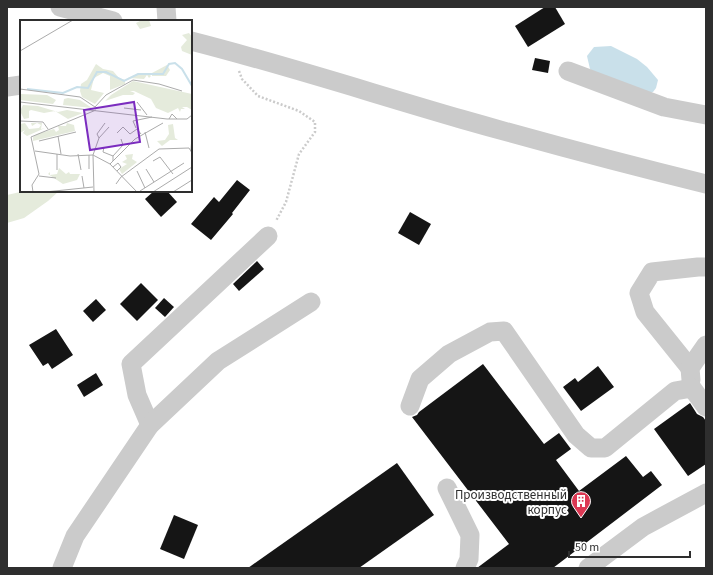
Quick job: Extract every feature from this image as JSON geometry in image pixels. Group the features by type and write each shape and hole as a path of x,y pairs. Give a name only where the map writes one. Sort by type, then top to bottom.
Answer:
{"street":[{"path":"60,7 109,20"},
{"path":"166,7 167,20"},
{"path":"192,41 628,165 706,184"},
{"path":"568,71 664,108 706,115"},
{"path":"7,86 20,85"},
{"path":"150,425 137,394 131,364 268,236"},
{"path":"706,267 652,272 639,293 645,312 690,368 692,388 706,407"},
{"path":"62,568 75,536 150,425 218,361 311,302"},
{"path":"410,406 420,380 449,354 490,332 504,331 576,435 591,448 605,448 675,391 692,388"},
{"path":"690,368 706,344"},
{"path":"447,488 470,535 469,559 465,568"},
{"path":"588,568 643,527 706,493"}],"path":[{"path":"232,52 242,79 258,96 299,111 315,122 315,132 299,154 286,202 268,236"}],"green space":[{"path":"20,192 58,192 24,218 7,223 7,195"}],"water":[{"path":"611,46 637,59 647,67 658,80 656,88 653,92 646,93 603,79 590,69 587,56 594,47"}],"building":[{"path":"545,7 555,7 565,24 528,47 515,26"},
{"path":"535,58 550,61 548,73 532,70"},
{"path":"237,180 250,190 232,213 233,214 211,240 191,224 214,197 219,202"},
{"path":"153,192 168,192 177,202 161,217 145,199"},
{"path":"410,212 431,224 419,245 398,233"},
{"path":"257,261 264,269 239,291 233,284"},
{"path":"141,283 158,300 137,321 120,304"},
{"path":"164,298 174,307 165,317 155,308"},
{"path":"96,299 106,310 93,322 83,311"},
{"path":"56,329 73,355 52,369 48,363 43,366 29,345"},
{"path":"483,364 544,444 559,433 571,449 556,460 579,491 626,456 643,477 651,471 662,485 553,568 477,568 509,544 412,417 417,415"},
{"path":"598,366 614,387 581,411 563,387 575,378 578,382"},
{"path":"96,373 103,385 84,397 77,385"},
{"path":"690,403 697,414 703,417 706,421 706,464 688,476 654,429"},
{"path":"397,463 434,515 359,568 248,568"},
{"path":"174,515 198,525 184,559 160,549"}],"place":[{"name":"Производственный корпус","path":"581,518"}]}
